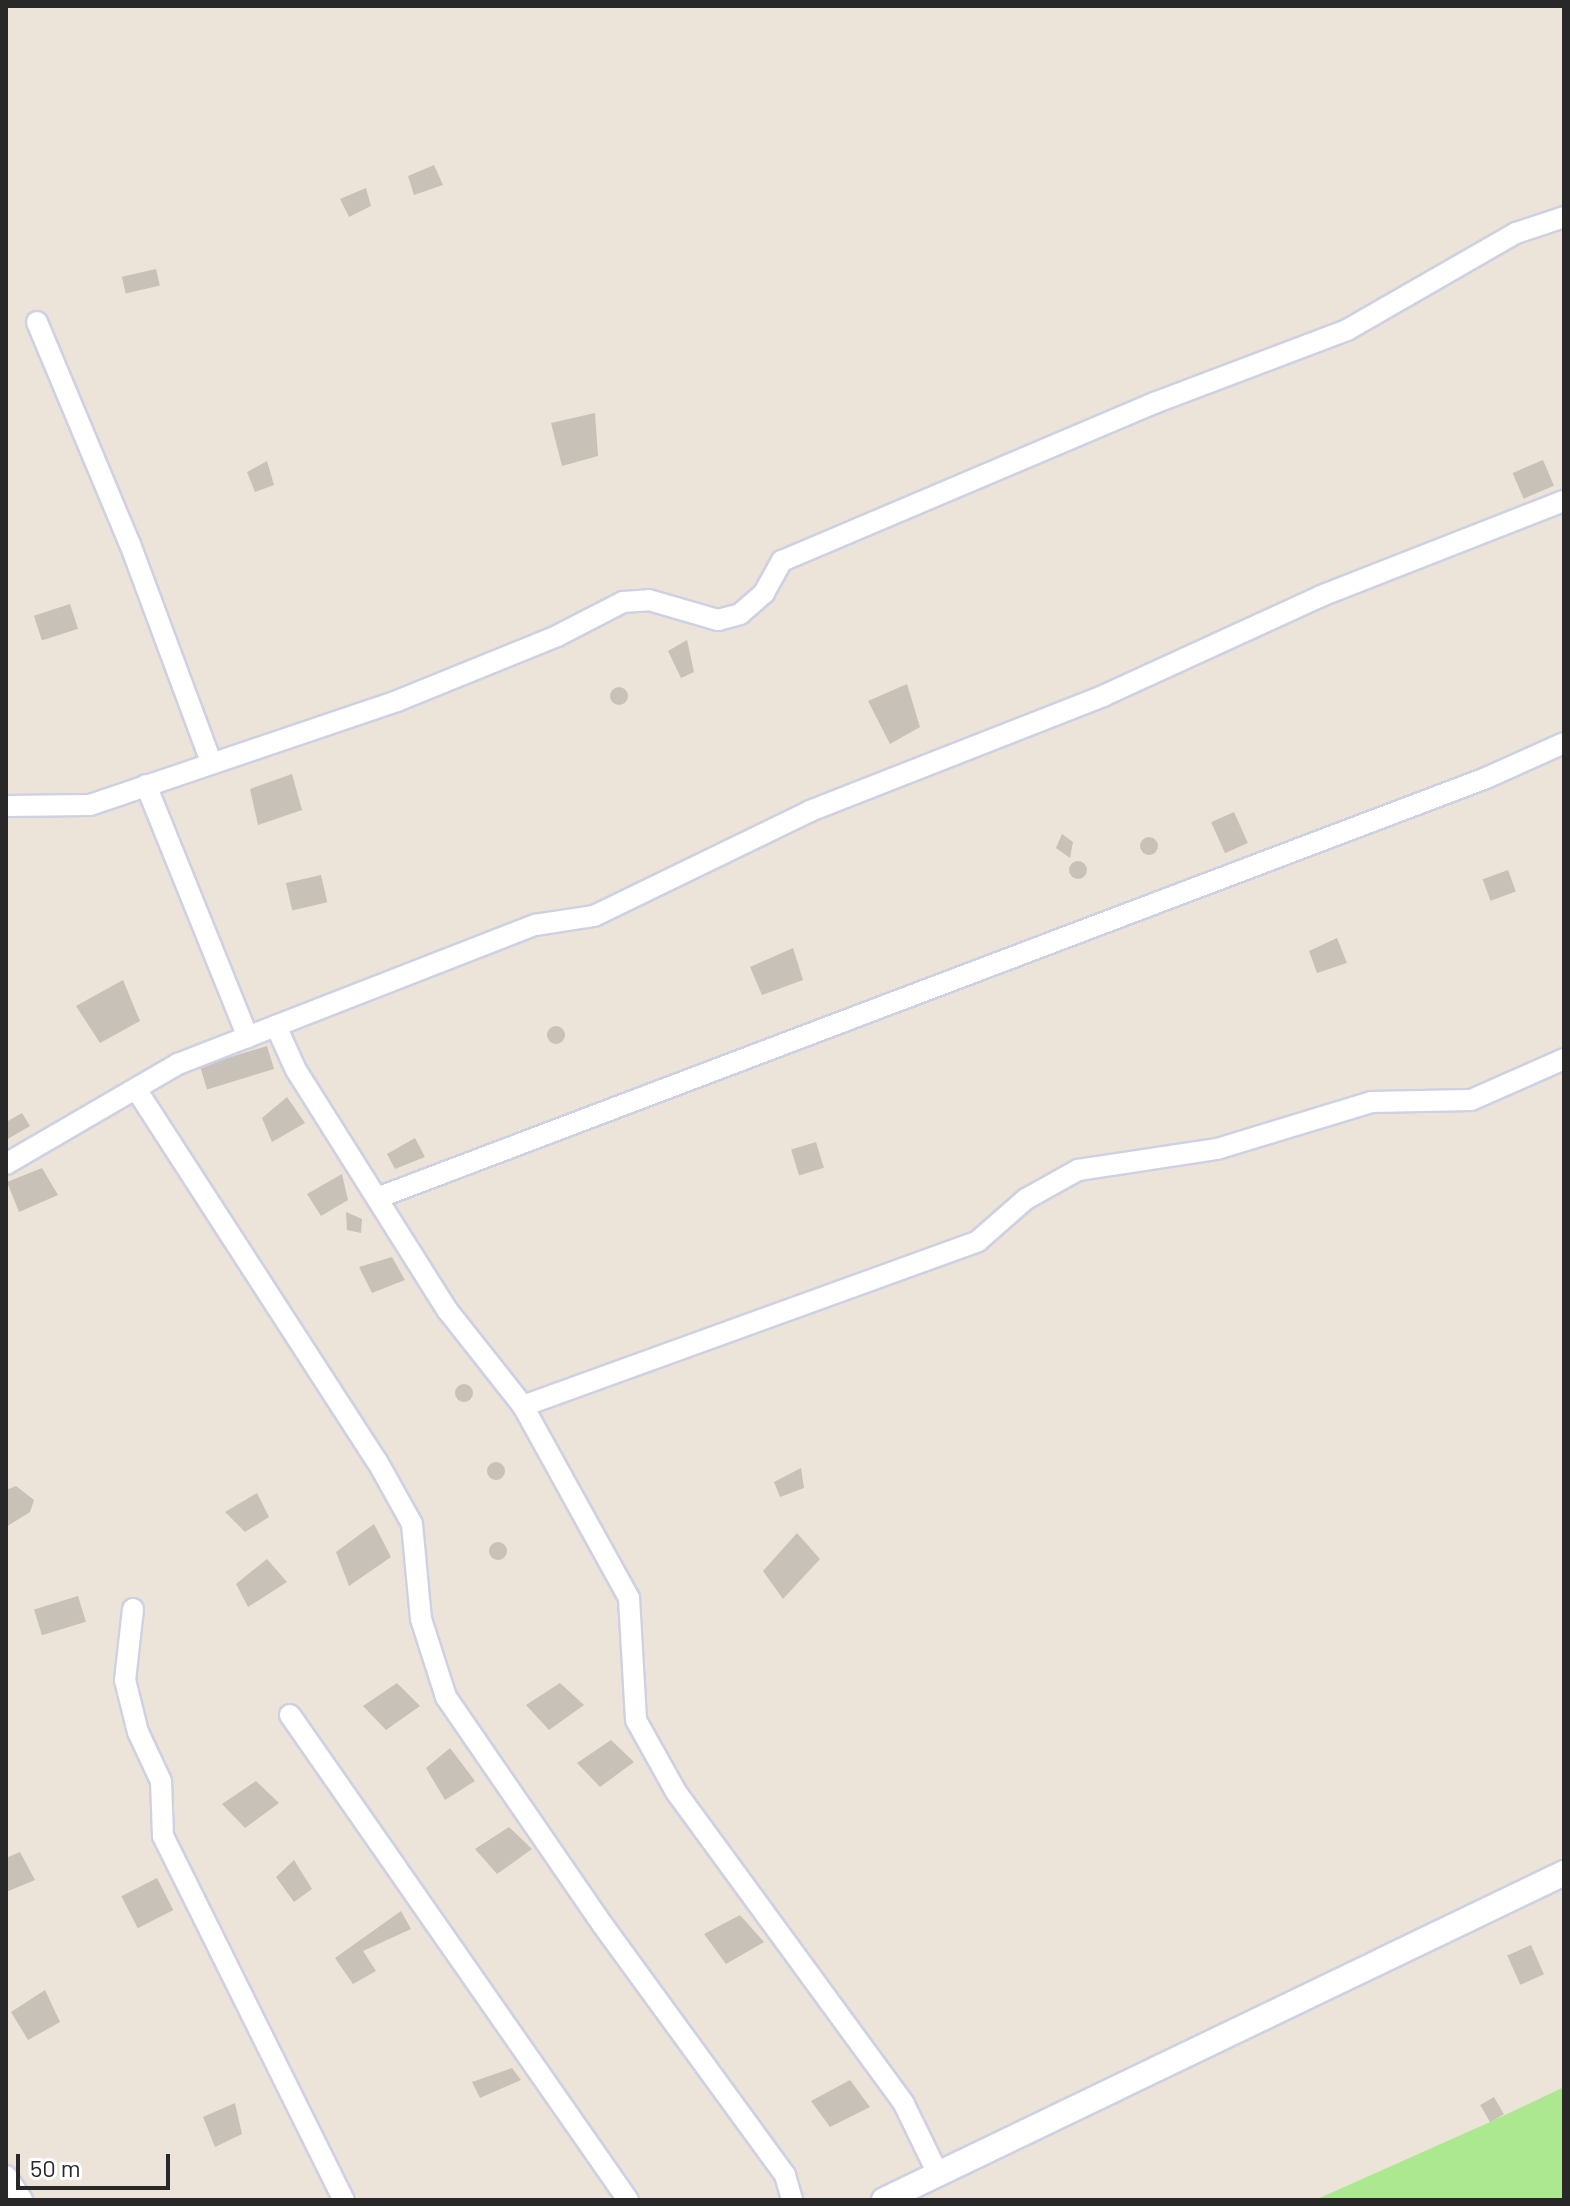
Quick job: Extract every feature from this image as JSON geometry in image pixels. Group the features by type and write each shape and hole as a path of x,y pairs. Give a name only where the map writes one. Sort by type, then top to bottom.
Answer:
{"street":[{"path":"6,806 90,805 397,701 557,636 623,602 649,600 718,620 740,614 764,593 782,561 1154,403 1347,330 1516,233 1564,217"},
{"path":"37,322 130,544 211,762"},
{"path":"6,1164 178,1064 535,925 594,916 810,811 1103,696 1321,596 1564,501"},
{"path":"377,1198 1472,783 1564,743"},
{"path":"146,785 248,1037"},
{"path":"276,1026 296,1070 448,1311 523,1406 629,1598 636,1720 676,1792 904,2104 938,2174"},
{"path":"523,1406 978,1241 1026,1199 1078,1170 1217,1149 1372,1102 1471,1100 1564,1059"},
{"path":"136,1089 377,1461 412,1524 421,1619 446,1697 602,1924 785,2175 792,2200"},
{"path":"133,1609 125,1680 138,1732 161,1781 163,1836 344,2200"},
{"path":"290,1715 628,2200"},
{"path":"884,2200 1564,1873"},
{"path":"6,2176 22,2200"}],"green space":[{"path":"1564,2087 1564,2200 1315,2200 1490,2122"}],"building":[{"path":"434,165 443,185 414,195 408,176"},
{"path":"366,188 371,206 349,217 340,199"},
{"path":"156,269 160,286 126,293 122,277"},
{"path":"595,413 598,456 562,466 551,423"},
{"path":"1543,460 1554,486 1524,499 1513,473"},
{"path":"267,461 274,485 255,492 247,472"},
{"path":"70,604 78,629 42,640 34,616"},
{"path":"687,640 694,672 681,678 668,651"},
{"path":"907,684 920,727 890,744 868,701"},
{"path":"619,687 628,696 619,705 610,696"},
{"path":"292,774 302,810 258,825 250,789"},
{"path":"1234,812 1248,843 1225,853 1211,822"},
{"path":"1062,834 1073,842 1070,858 1056,848"},
{"path":"1149,837 1158,846 1149,855 1140,846"},
{"path":"1074,861 1082,861 1087,870 1085,877 1074,879 1069,874 1069,866"},
{"path":"1508,870 1516,892 1490,901 1483,879"},
{"path":"321,875 327,902 292,910 286,883"},
{"path":"1337,938 1347,963 1317,973 1309,951"},
{"path":"793,948 803,980 762,995 750,967"},
{"path":"123,980 140,1021 100,1043 76,1006"},
{"path":"556,1026 565,1035 556,1044 547,1035"},
{"path":"267,1046 274,1069 207,1089 200,1066"},
{"path":"287,1097 305,1123 272,1142 262,1118"},
{"path":"22,1113 30,1126 6,1140 6,1122"},
{"path":"415,1138 425,1157 395,1169 387,1154"},
{"path":"816,1142 824,1168 799,1175 791,1150"},
{"path":"42,1168 58,1195 19,1212 7,1182"},
{"path":"342,1174 348,1200 321,1216 307,1194"},
{"path":"346,1212 362,1219 361,1233 347,1230"},
{"path":"392,1257 405,1280 372,1293 359,1267"},
{"path":"464,1384 473,1393 464,1402 455,1393"},
{"path":"496,1462 505,1471 496,1480 487,1471"},
{"path":"801,1468 804,1488 780,1497 774,1482"},
{"path":"16,1486 34,1500 30,1512 6,1527 6,1490"},
{"path":"257,1493 269,1517 245,1532 225,1512"},
{"path":"374,1524 391,1557 349,1586 336,1552"},
{"path":"797,1533 820,1559 783,1599 763,1571"},
{"path":"498,1542 507,1551 498,1560 489,1551"},
{"path":"267,1559 287,1582 248,1607 236,1584"},
{"path":"78,1596 86,1622 42,1635 34,1609"},
{"path":"397,1683 420,1706 386,1730 363,1706"},
{"path":"560,1683 584,1705 549,1730 526,1705"},
{"path":"611,1740 634,1762 600,1787 577,1763"},
{"path":"450,1748 475,1781 445,1800 426,1768"},
{"path":"256,1781 279,1803 245,1828 222,1804"},
{"path":"509,1827 532,1849 497,1874 475,1849"},
{"path":"20,1852 35,1880 6,1892 6,1858"},
{"path":"294,1860 312,1889 294,1902 276,1877"},
{"path":"157,1878 173,1910 138,1928 121,1896"},
{"path":"401,1911 411,1929 363,1951 376,1971 353,1984 335,1958"},
{"path":"740,1915 764,1942 726,1964 704,1934"},
{"path":"1531,1945 1544,1974 1520,1985 1507,1956"},
{"path":"45,1990 60,2022 28,2040 11,2012"},
{"path":"512,2068 521,2080 480,2098 472,2082"},
{"path":"850,2080 870,2107 830,2127 811,2101"},
{"path":"1494,2097 1504,2114 1490,2122 1480,2105"},
{"path":"235,2103 242,2134 215,2147 203,2117"}]}
